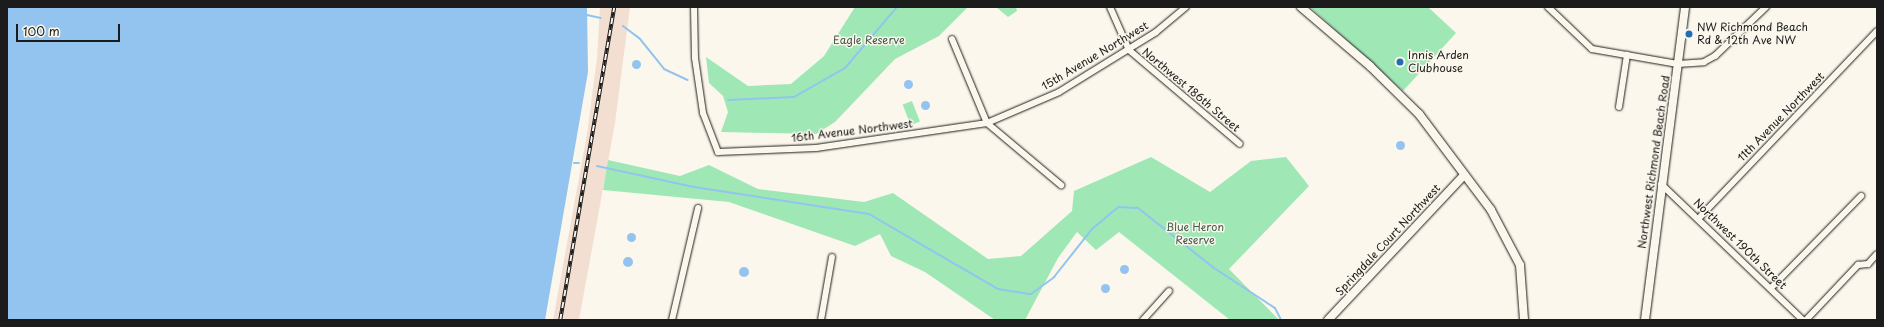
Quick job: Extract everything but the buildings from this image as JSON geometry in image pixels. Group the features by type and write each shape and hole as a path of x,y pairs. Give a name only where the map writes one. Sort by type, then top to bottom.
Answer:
{"street":[{"name":"16th Avenue Northwest","path":"694,7 695,58 703,113 718,152 816,148 987,123"},
{"name":"Northwest 186th Street","path":"1110,7 1129,50 1240,144"},
{"name":"15th Avenue Northwest","path":"987,123 1059,92 1129,50 1186,7"},
{"path":"1302,7 1419,114 1464,175 1513,247 1524,283 1524,320"},
{"path":"1548,7 1592,49 1678,64 1704,62 1714,56 1766,7"},
{"name":"Northwest Richmond Beach Road","path":"1645,320 1661,184 1685,7"},
{"name":"11th Avenue Northwest","path":"1700,217 1877,31"},
{"path":"952,39 987,123 1061,185"},
{"path":"1619,107 1627,55"},
{"name":"Springdale Court Northwest","path":"1328,320 1464,175"},
{"name":"Northwest 190th Street","path":"1661,184 1700,217 1804,320"},
{"path":"1771,288 1861,196"},
{"path":"672,320 698,208"},
{"path":"1804,320 1858,265 1868,264 1877,254"},
{"path":"821,320 832,257"},
{"path":"1143,320 1169,291"}],"shaded area":[{"path":"600,7 630,7 615,123 579,320 553,320 587,134 597,58"}],"green space":[{"name":"Eagle Reserve","path":"855,7 968,7 939,36 895,59 835,122 816,134 721,132 728,112 723,96 709,83 706,57 748,86 791,84 824,56"},
{"path":"996,7 1016,7 1017,11 1008,17"},
{"name":"Innis Arden Clubhouse","path":"1310,7 1428,7 1456,33 1403,91"},
{"path":"912,101 920,122 911,125 903,105"},
{"name":"Blue Heron Reserve","path":"1151,157 1210,192 1251,161 1286,157 1309,186 1229,269 1279,320 1230,320 1119,232 1096,250 1077,232 1058,258 1025,320 995,320 925,272 891,256 880,234 855,246 729,202 603,190 608,160 680,176 709,165 758,189 864,202 893,193 988,259 1021,256 1072,211 1074,191"}],"water":[{"path":"7,7 587,7 588,72 545,320 7,320"},
{"path":"636,59 641,64 636,69 631,64"},
{"path":"908,79 913,84 908,89 903,84"},
{"path":"925,100 930,105 925,110 920,105"},
{"path":"1398,141 1402,141 1404,145 1402,149 1398,149 1396,147 1396,143"},
{"path":"631,232 636,237 631,242 626,237"},
{"path":"626,257 630,257 633,262 630,267 626,267 623,264 623,260"},
{"path":"1124,264 1129,269 1124,274 1119,269"},
{"path":"742,267 746,267 749,272 746,277 742,277 739,274 739,270"},
{"path":"1103,284 1107,284 1109,288 1107,292 1103,292 1101,290 1101,286"}],"waterway":[{"path":"728,100 794,97 845,68 897,7"},
{"path":"587,15 601,18"},
{"path":"623,26 640,39 664,69 688,80"},
{"path":"574,163 579,163"},
{"path":"597,166 694,187 869,214 998,289 1031,294 1054,277 1092,229 1118,207 1138,208 1214,268 1275,308 1281,320"}],"railway":[{"path":"560,320 614,7"}],"place":[{"name":"NW Richmond Beach Rd & 12th Ave NW","path":"1689,34"},
{"name":"Innis Arden Clubhouse","path":"1400,62"}]}
